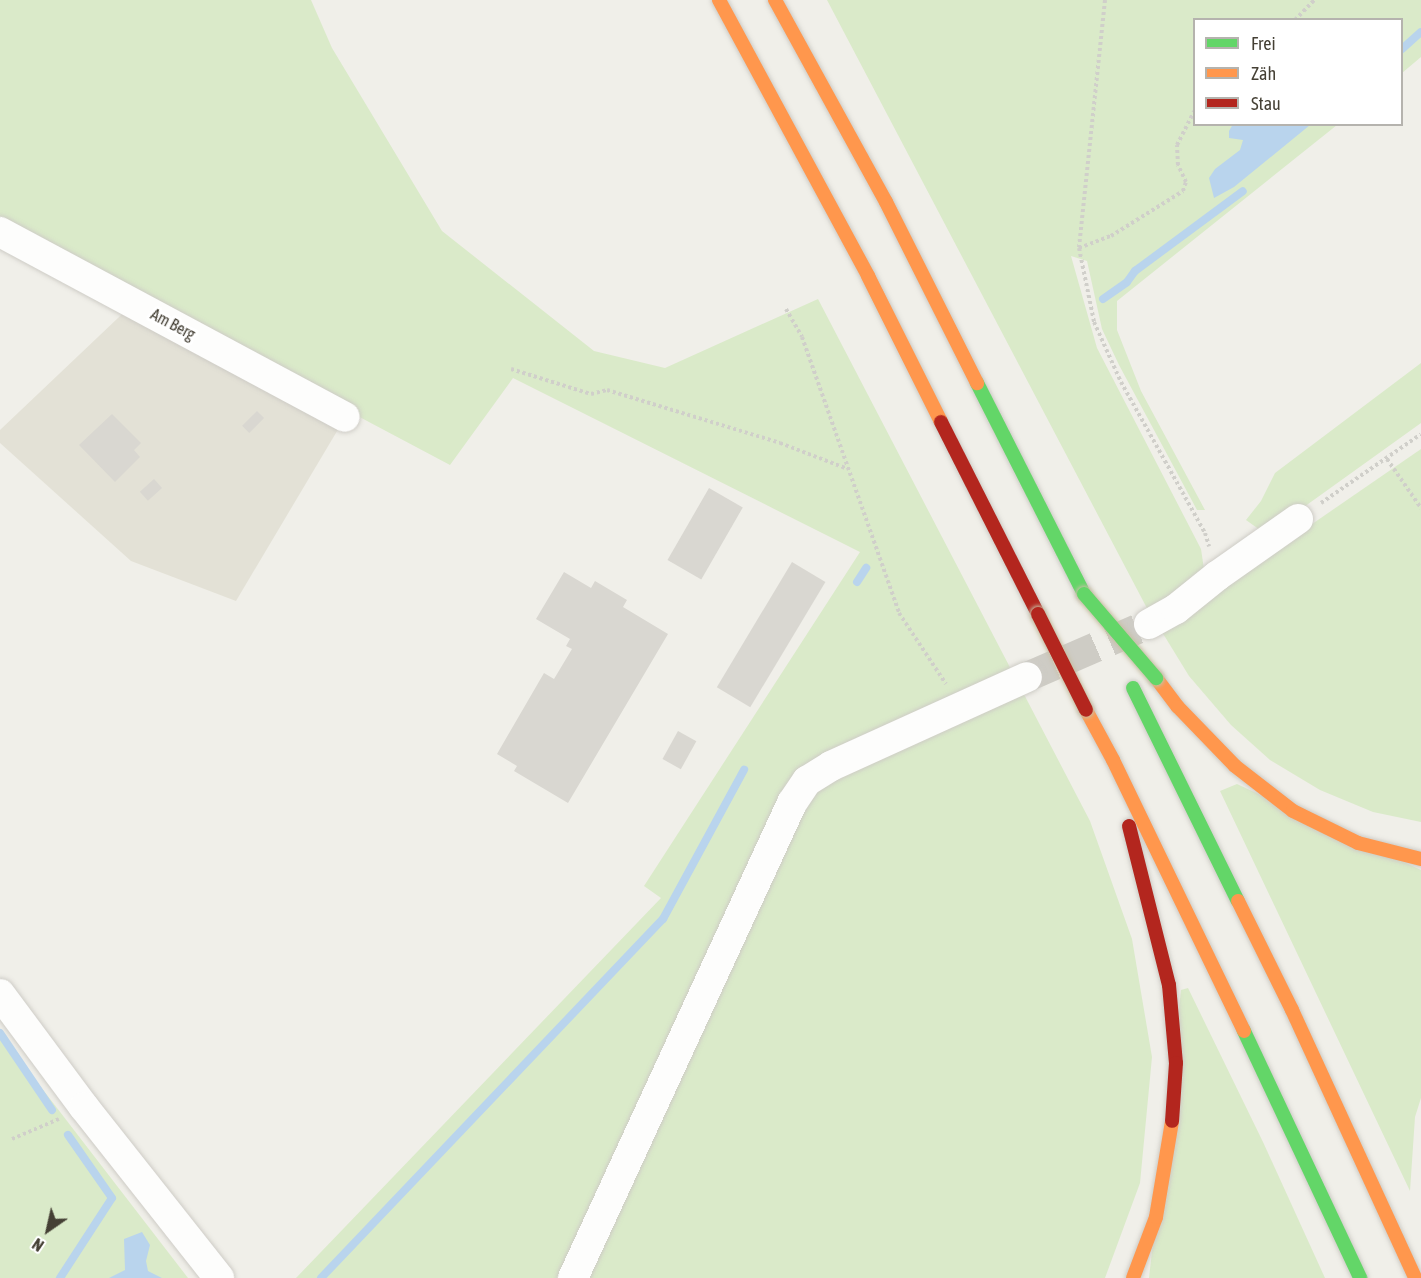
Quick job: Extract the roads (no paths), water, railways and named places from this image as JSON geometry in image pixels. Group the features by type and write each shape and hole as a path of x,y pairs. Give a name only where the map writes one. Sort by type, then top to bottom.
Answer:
{"highway":[{"path":"719,0 868,276 1113,760 1310,1168 1360,1278"},
{"path":"775,0 886,202 1111,646"},
{"path":"1084,594 1178,707 1235,766 1293,811 1358,843 1421,859"},
{"path":"1130,683 1292,1010 1415,1278"},
{"path":"1113,760 1169,986 1176,1063 1171,1140 1156,1217 1133,1278"}],"street":[{"name":"Am Berg","path":"0,232 345,417"},
{"path":"1149,624 1176,609 1217,576 1298,519"},
{"path":"573,1278 792,803 807,781 831,766 1026,677"},
{"path":"0,994 84,1107 219,1278"}],"water":[{"path":"1232,126 1309,126 1234,187 1214,198 1209,178 1215,169 1240,150 1243,140 1229,138"},
{"path":"142,1232 150,1245 146,1261 148,1271 162,1278 109,1278 125,1270 124,1239"}],"waterway":[{"path":"1403,48 1421,32"},
{"path":"1103,299 1127,282 1135,271 1243,191"},
{"path":"857,582 866,568"},
{"path":"321,1278 663,919 744,770"},
{"path":"0,1033 52,1110"},
{"path":"60,1278 112,1198 68,1135"}],"tunnel":[{"path":"1027,677 1142,627"}]}
